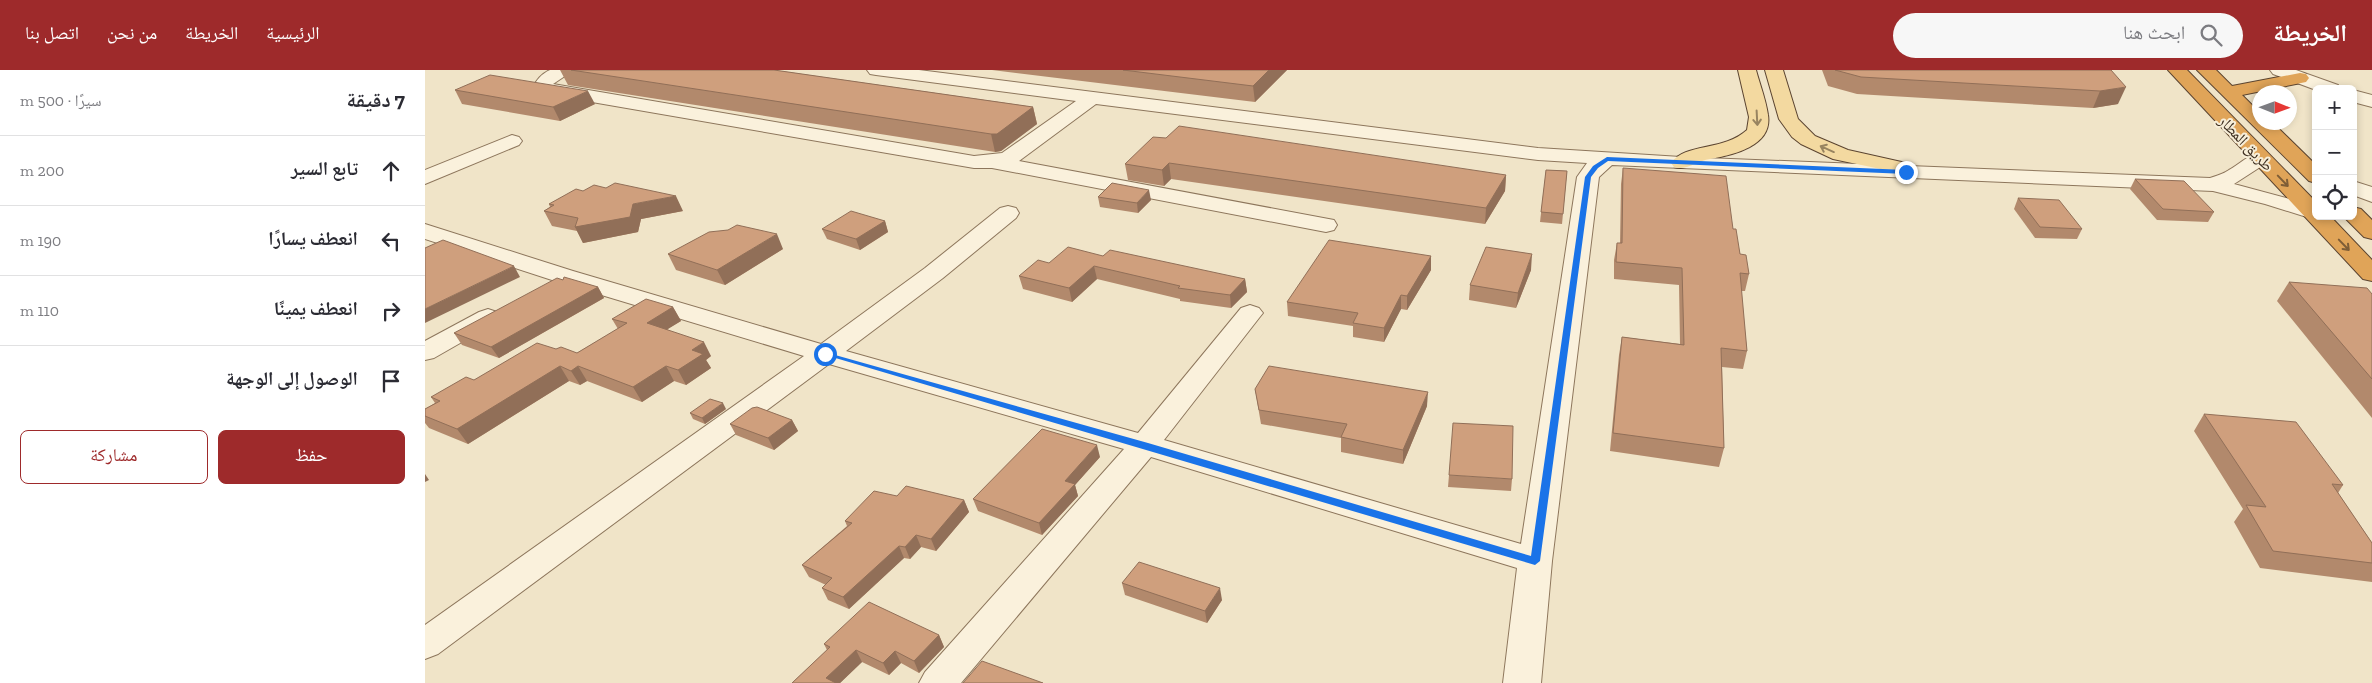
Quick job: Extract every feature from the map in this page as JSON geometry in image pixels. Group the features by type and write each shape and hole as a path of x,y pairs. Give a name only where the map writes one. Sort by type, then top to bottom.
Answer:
{"highway":[{"name":"طريق المطار","path":"2177,70 2312,212"},
{"name":"طريق المطار","path":"2206,70 2252,114"},
{"path":"2228,92 2300,78"},
{"name":"طريق المطار","path":"2268,130 2314,175"},
{"path":"2357,218 2372,232"},
{"name":"طريق المطار","path":"2320,220 2372,274"}],"main road":[{"path":"1681,163 1688,157 1741,146 1756,132 1759,117 1747,70"},
{"path":"1774,70 1788,117 1793,126 1803,136 1835,152 1856,159 1899,167 1906,172"}],"street":[{"path":"565,70 549,78 541,88 975,162 992,162 1326,224"},
{"path":"875,70 1465,146 1567,157 1597,168 1681,163 2213,185 2272,199 2312,214"},
{"path":"2279,70 2320,85"},
{"path":"2357,97 2372,101"},
{"path":"992,162 1009,158 1092,98"},
{"path":"1033,115 1062,120"},
{"path":"2276,138 2312,163"},
{"path":"425,178 512,141"},
{"path":"2213,185 2236,175 2261,158"},
{"path":"1522,683 1535,561 1597,168"},
{"path":"2357,189 2372,195"},
{"path":"425,644 825,354 934,273 1007,213"},
{"path":"425,232 564,276 825,354 1145,445 1535,561"},
{"path":"538,290 564,276"},
{"path":"425,352 512,304"},
{"path":"938,683 1145,445 1250,313"}],"building":[{"path":"571,70 774,70 1033,107 997,134 991,134"},
{"path":"1123,70 1269,70 1253,86"},
{"path":"1835,70 2111,70 2126,87 2100,91 1861,77"},
{"path":"490,75 588,91 553,107 455,90"},
{"path":"1179,126 1506,175 1486,208 1169,163 1162,170 1125,164 1153,137 1166,138"},
{"path":"1623,168 1726,176 1733,229 1736,229 1740,254 1746,255 1749,274 1740,273 1747,351 1721,348 1724,448 1613,433 1622,337 1684,345 1682,268 1616,262 1617,243 1622,243"},
{"path":"1546,170 1567,171 1563,214 1541,212"},
{"path":"2135,179 2184,181 2214,212 2163,209"},
{"path":"615,183 676,196 633,204 630,217 575,227 578,218 544,211 554,205 549,204 576,189 583,191 594,185 606,188"},
{"path":"1112,183 1149,190 1137,203 1098,197"},
{"path":"2018,198 2059,200 2082,229 2040,227"},
{"path":"851,211 885,221 856,239 822,229"},
{"path":"737,225 777,234 717,270 668,254 709,232 728,230"},
{"path":"443,240 514,266 425,309 425,248"},
{"path":"1329,240 1431,256 1407,296 1401,295 1384,328 1353,323 1358,313 1287,302"},
{"path":"1068,247 1103,256 1110,250 1245,279 1230,295 1178,288 1180,286 1094,266 1069,288 1019,276 1038,260 1049,263"},
{"path":"1486,247 1532,254 1518,293 1470,285"},
{"path":"564,277 598,287 491,347 454,333 557,278 563,280"},
{"path":"2289,282 2367,288 2372,294 2372,379"},
{"path":"646,299 673,307 647,323 704,342 692,350 703,354 678,370 666,366 633,387 578,366 571,371 560,366 457,429 425,416 425,409 440,401 431,397 466,377 474,380 537,343 556,349 561,347 577,353 627,323 612,319"},
{"path":"1269,366 1428,392 1403,450 1341,437 1347,424 1259,410 1255,389"},
{"path":"710,399 723,403 702,418 690,413"},
{"path":"757,407 792,420 768,438 730,424 752,408"},
{"path":"2204,414 2296,422 2343,485 2332,484 2372,543 2372,563 2273,551 2246,505 2266,507"},
{"path":"1453,423 1513,426 1512,479 1449,475"},
{"path":"1042,429 1097,445 1065,481 1075,484 1039,523 973,499"},
{"path":"906,486 964,500 931,539 916,535 905,547 899,546 843,597 822,588 832,578 802,565 852,523 845,521 874,491 897,496"},
{"path":"1139,562 1220,588 1205,611 1122,583"},
{"path":"869,602 939,635 914,661 895,651 883,663 856,650 826,678 836,683 792,683 830,647 824,644"},
{"path":"982,661 1043,683 963,683"}],"route":[{"path":"825,354 1145,445 1535,561 1588,177 1595,167 1607,159 1906,172"}]}
